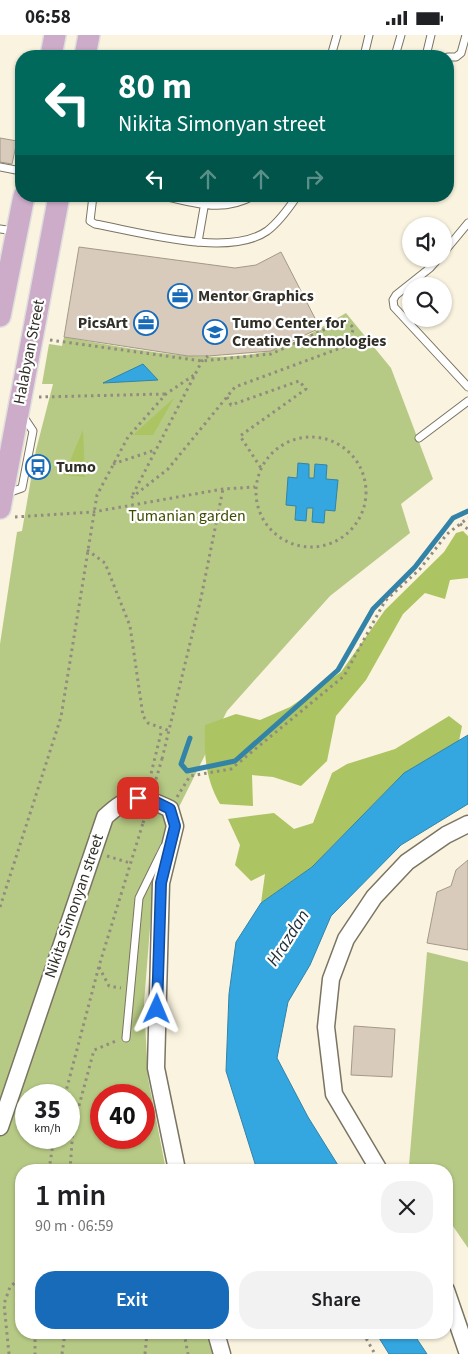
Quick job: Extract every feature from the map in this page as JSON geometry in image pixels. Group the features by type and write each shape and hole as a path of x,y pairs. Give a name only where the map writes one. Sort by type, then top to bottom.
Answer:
{"main road":[{"path":"52,50 55,35"},
{"path":"86,50 89,35"},
{"path":"0,316 8,230 21,202"},
{"name":"Halabyan Street","path":"4,503 18,410 57,202"}],"street":[{"path":"145,798 170,809 175,826 161,883 156,1068 176,1164"},
{"name":"Nikita Simonyan street","path":"0,1127 105,817 122,802 145,798"},
{"path":"375,1164 334,1094 326,1027 331,979 346,939 374,897 407,862 446,835 468,824"},
{"path":"453,1310 468,1354"},
{"path":"218,1339 222,1354"}],"lane":[{"path":"333,50 337,35"},
{"path":"365,50 369,35"},
{"path":"397,50 401,35"},
{"path":"427,50 430,35"},
{"path":"454,57 461,53 466,35"},
{"path":"0,167 15,170"},
{"path":"92,202 90,221 95,224 198,242 231,244 248,240 267,231 284,215 293,202"},
{"path":"190,202 204,205 234,205 240,202"},
{"path":"198,242 205,202"},
{"path":"452,242 468,223"},
{"path":"431,267 396,295 393,300 394,307 468,387"},
{"path":"419,438 468,401"},
{"path":"126,1038 139,898 175,826"}],"path":[{"path":"50,340 202,361 270,354 345,320 354,328 346,346 235,387 168,469 131,498 202,361 208,357"},
{"path":"0,907 61,717 93,512 98,495 128,437 166,394 195,374"},
{"path":"227,397 231,405 299,381 306,389 240,436 260,468"},
{"path":"39,397 166,394"},
{"path":"309,437 326,439 342,446 359,465 367,490 365,507 357,523 346,536 330,544 313,548 296,545 280,538 267,526 259,511 255,487 260,468 276,448 292,440 309,437"},
{"path":"113,465 155,450"},
{"path":"4,503 93,512 223,489 255,487"},
{"path":"68,1084 99,966 170,731 201,598 223,489"},
{"path":"170,809 190,776 210,775 231,769 344,676 386,601 420,569 447,534 468,518"},
{"path":"460,523 468,529"},
{"path":"87,550 105,563 130,626 143,716 148,723 170,731"},
{"path":"145,798 162,729"},
{"path":"92,851 130,863"},
{"path":"99,966 108,986 130,989"},
{"path":"80,1102 94,1050 126,1038"},
{"path":"50,1164 52,1149"},
{"path":"71,1164 72,1149"},
{"path":"9,1354 4,1304 10,1287 15,1282"},
{"path":"35,1339 35,1354"},
{"path":"62,1354 64,1339"},
{"path":"145,1354 146,1339"},
{"path":"185,1339 188,1354"},
{"path":"366,1339 375,1354"}],"green space":[{"name":"Tumanian garden","path":"346,313 391,368 433,479 401,504 410,533 330,596 227,711 156,853 144,1003 149,1084 90,1084 90,1149 155,1149 155,1114 165,1164 15,1164 15,1339 209,1339 214,1354 0,1354 0,644 17,532 22,531 36,450 53,384 42,384 49,344 62,346 64,337 167,354 219,357 270,351 290,344"},
{"path":"174,398 153,435 133,435"},
{"path":"83,430 85,477 64,475"},
{"path":"463,531 468,536 468,578 450,580 445,599 425,593 403,614 366,680 336,716 327,761 301,786 273,777 252,775 253,806 220,804 211,785 206,766 205,725 236,714 260,720 290,707 341,672 385,610 444,552 456,533"},
{"path":"449,716 462,726 459,741 404,773 312,867 261,903 265,874 251,881 235,865 240,845 228,819 274,813 294,829 313,823 332,773 347,764 395,749"},
{"path":"427,952 468,962 468,1248 453,1226 453,1164 409,1164"}],"water":[{"path":"143,364 158,380 103,383"},
{"path":"298,463 309,464 309,478 314,478 315,464 327,465 326,479 338,480 335,511 325,510 324,523 312,522 313,508 307,508 306,521 295,520 296,506 286,505 288,477 297,478"},
{"name":"Hrazdan","path":"468,735 468,804 401,845 331,916 310,965 288,1002 277,1058 308,1117 337,1164 255,1164 226,1071 229,994 236,942 261,903 312,867 404,773"},
{"path":"380,1339 417,1339 427,1354 389,1354"}],"building":[{"path":"0,138 15,141 12,164 0,162"},
{"name":"Tumo Center for Creative Technologies","path":"79,247 235,268 256,265 281,252 320,328 271,351 208,356 188,356 64,337"},
{"path":"468,860 468,950 427,943 437,892 451,886 456,870"},
{"path":"354,1026 395,1029 392,1077 351,1075"}],"waterway":[{"path":"190,738 181,764 187,771 235,761 338,670 373,609 415,567 453,518 468,511"}],"place":[{"name":"Mentor Graphics","path":"180,296"},
{"name":"PicsArt","path":"146,323"},
{"name":"Tumo Center for Creative Technologies","path":"215,332"},
{"name":"Tumo","path":"38,467"}],"route":[{"path":"138,798 154,801 170,809 175,826 161,883 157,1009"}]}
